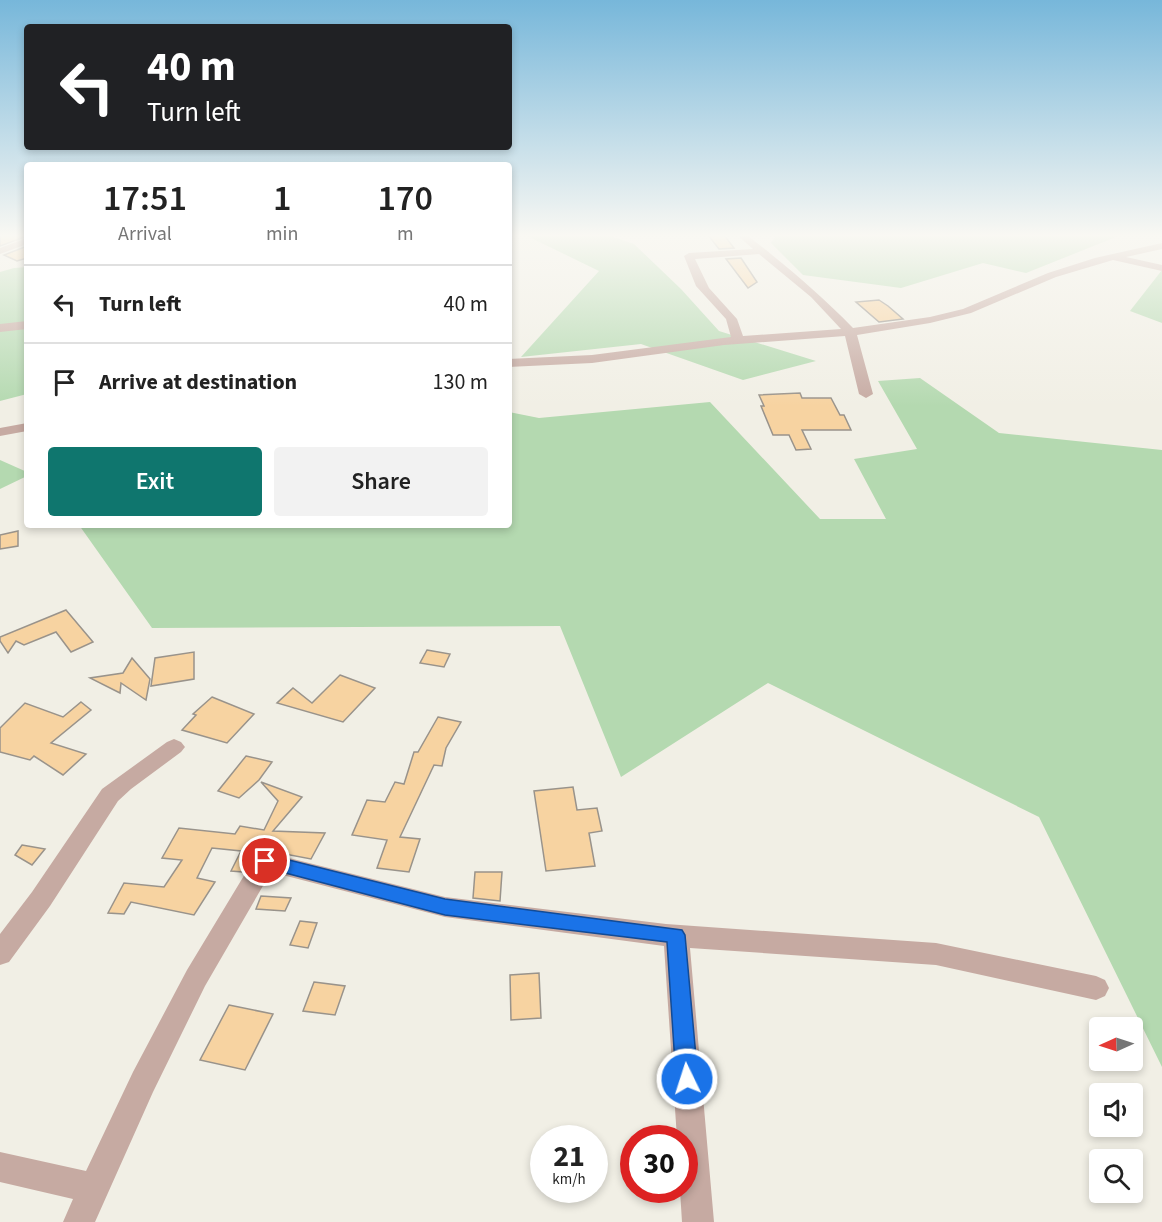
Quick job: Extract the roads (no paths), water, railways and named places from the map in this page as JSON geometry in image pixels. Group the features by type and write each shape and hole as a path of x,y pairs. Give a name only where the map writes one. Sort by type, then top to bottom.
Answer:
{"street":[{"path":"707,292 725,308 737,330 737,340"},
{"path":"811,292 850,332 866,394"},
{"path":"512,363 591,359 737,340 850,332 953,315 1010,292"},
{"path":"0,328 24,325"},
{"path":"0,432 24,428"},
{"path":"0,954 41,899 110,795 174,747"},
{"path":"79,1222 92,1188 196,978 265,861 445,907 676,935 936,954 1096,988"},
{"path":"676,935 698,1222"},
{"path":"0,1167 92,1188"}]}
